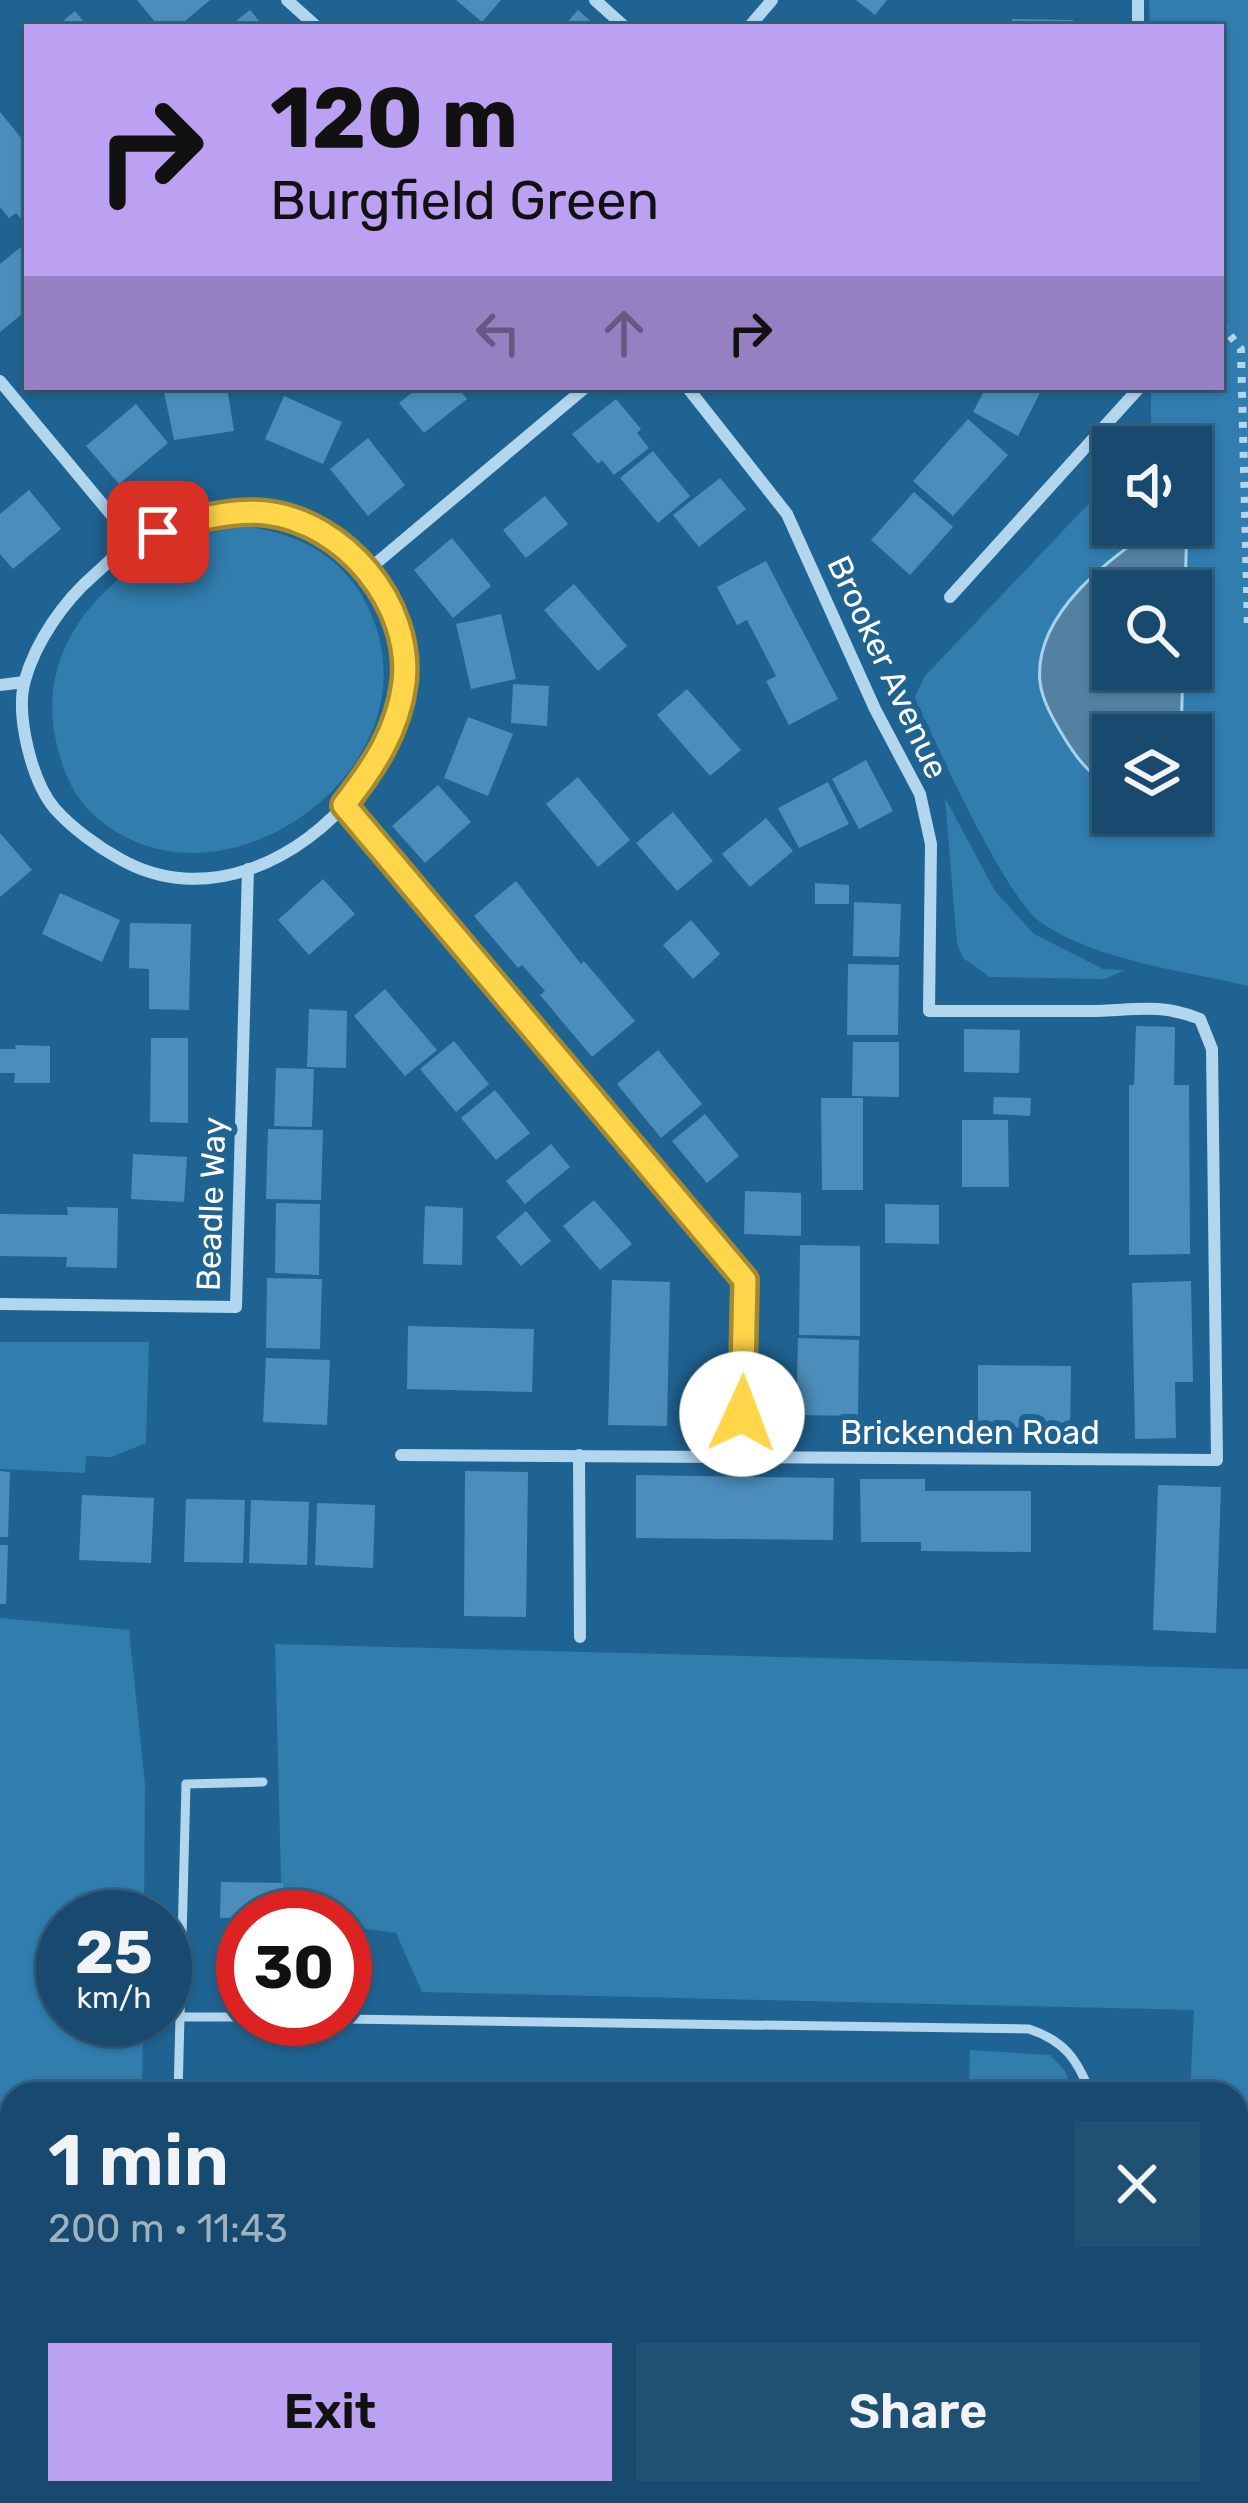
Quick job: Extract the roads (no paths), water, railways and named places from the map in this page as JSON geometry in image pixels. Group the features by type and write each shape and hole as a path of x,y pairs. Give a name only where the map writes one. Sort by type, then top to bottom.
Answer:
{"street":[{"path":"287,0 314,24"},
{"path":"595,0 622,24"},
{"path":"752,24 772,0"},
{"path":"0,381 133,542"},
{"path":"368,570 582,390"},
{"name":"Brooker Avenue","path":"689,390 788,514 875,709 920,794 931,844 929,1011 1099,1011 1143,1006 1171,1008 1199,1019 1212,1049 1217,1460"},
{"path":"950,597 1136,390"},
{"path":"232,513 294,519 331,540 368,570 397,618 404,680 391,734 374,767 344,805 305,842 248,869 198,880 144,873 53,808 33,767 24,731 24,682 50,626 76,590 133,542 182,523 232,513"},
{"path":"0,685 24,682"},
{"path":"344,805 745,1280 740,1459"},
{"name":"Beadle Way","path":"0,1304 236,1307 248,869"},
{"name":"Brickenden Road","path":"401,1455 1217,1460"},
{"path":"579,1455 580,1637"}],"lane":[{"path":"183,1890 186,1784 263,1781"},
{"path":"372,2019 1029,2029 1056,2038 1078,2061 1086,2082"},
{"path":"178,2082 179,2046"}]}
